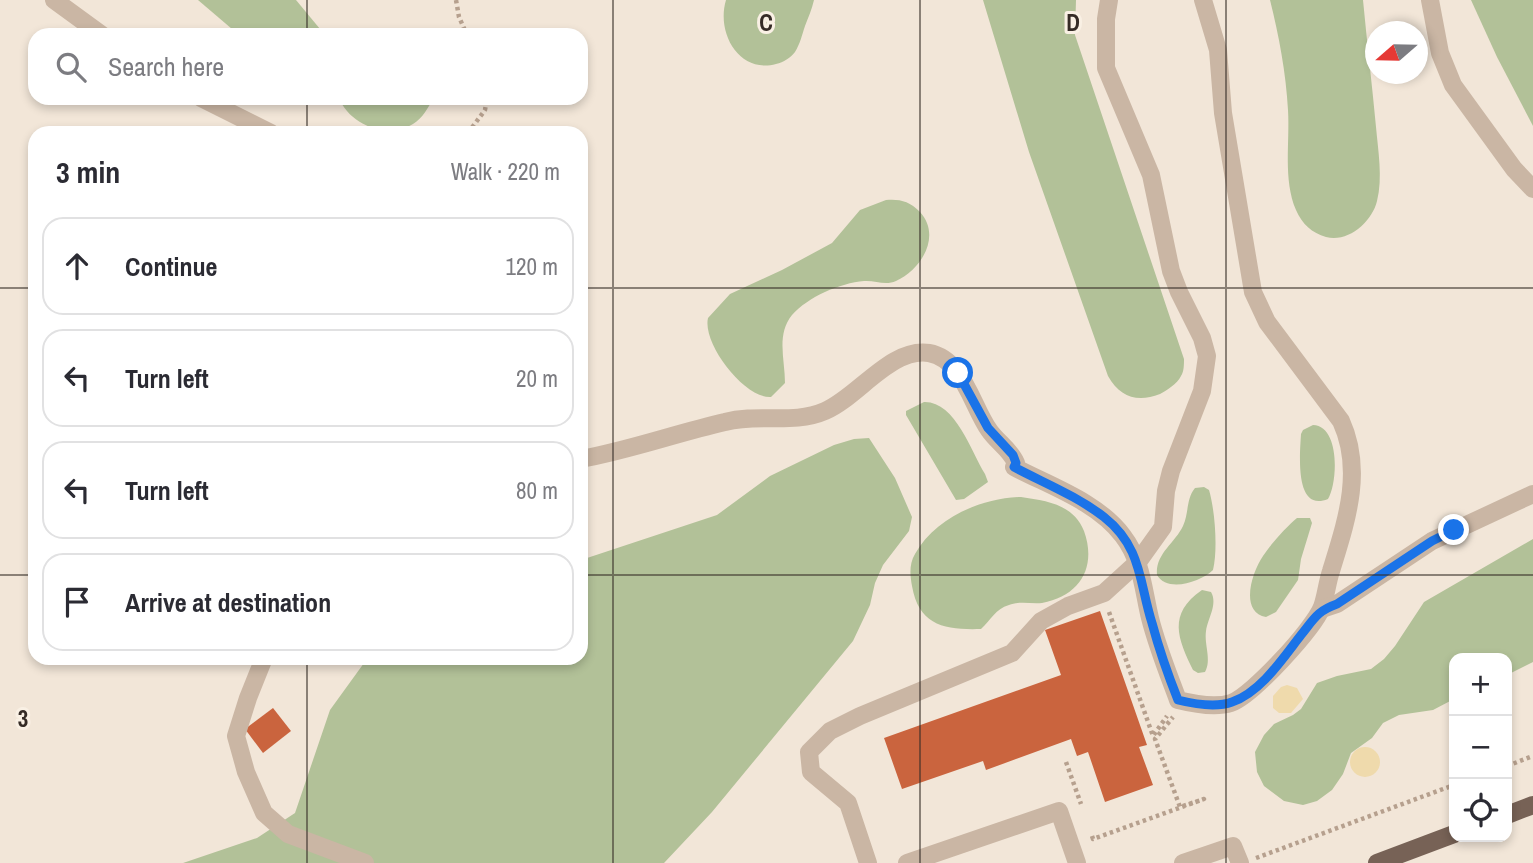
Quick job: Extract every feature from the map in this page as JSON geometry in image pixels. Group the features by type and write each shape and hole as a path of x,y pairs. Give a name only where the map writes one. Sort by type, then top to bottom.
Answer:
{"main road":[{"path":"1512,813 1533,805"},
{"path":"1377,863 1449,836"}],"lane":[{"path":"54,0 92,28"},
{"path":"868,863 848,803 811,772 808,752 830,731 860,716 1012,653 1041,621 1068,606 1104,593 1138,562 1163,527 1166,491 1171,471 1202,391 1207,356 1202,338 1171,271 1151,175 1106,68 1106,19 1109,0"},
{"path":"588,457 726,421 754,418 803,419 835,406 897,359 914,353 934,354 943,358 958,373 988,428 1013,455 1016,463 1014,467 1074,497 1105,518 1123,536 1138,562 1151,620 1178,700 1225,704 1241,698 1270,672 1322,609 1351,500 1352,483 1349,447 1341,421 1267,322 1253,292 1223,113 1217,46 1202,0"},
{"path":"1430,0 1440,53 1453,85 1514,169 1533,189"},
{"path":"215,105 257,126"},
{"path":"1322,609 1337,604 1432,541 1533,494"},
{"path":"261,665 236,736 246,772 264,813 288,834 365,863"},
{"path":"907,863 1059,811 1077,863"},
{"path":"1183,863 1233,846 1244,862"}],"path":[{"path":"456,0 464,28"},
{"path":"473,126 486,105"},
{"path":"1107,608 1153,736 1172,708"},
{"path":"1088,826 1093,839 1204,799 1181,807 1155,739 1179,710"},
{"path":"1512,764 1533,756"},
{"path":"1066,762 1084,813"},
{"path":"1244,862 1449,787"}],"green space":[{"path":"198,0 296,0 319,28 231,28"},
{"path":"726,0 814,0 795,52 782,62 763,65 751,63 733,48 724,25"},
{"path":"983,0 1076,0 1075,35 1184,359 1179,379 1160,394 1144,398 1130,396 1118,389 1108,376 1029,152"},
{"path":"1270,0 1363,0 1365,84 1372,84 1380,183 1377,201 1370,216 1358,229 1343,237 1326,237 1304,224 1292,198 1288,173 1286,82"},
{"path":"1471,0 1533,0 1533,126 1497,57"},
{"path":"342,105 429,105 425,113 409,126 368,126"},
{"path":"886,200 908,203 920,212 926,221 929,241 920,261 896,281 864,281 845,285 807,302 792,315 784,331 782,348 785,383 771,397 749,389 718,355 708,329 708,318 730,294 832,243 860,210"},
{"path":"924,402 935,404 953,418 985,474 988,482 964,499 956,500 906,415 906,411"},
{"path":"1313,425 1322,428 1328,435 1335,468 1328,499 1317,501 1309,497 1304,490 1300,467 1301,434"},
{"path":"869,438 895,478 912,517 909,531 883,565 870,605 853,641 712,812 664,863 183,863 257,838 295,813 330,710 363,665 588,665 588,558 717,515 770,476 834,445"},
{"path":"1204,487 1209,490 1214,519 1216,541 1213,570 1193,582 1168,584 1157,575 1159,561 1183,526 1192,492 1195,488"},
{"path":"1021,497 1058,505 1079,522 1084,531 1088,556 1082,578 1075,587 1066,594 1042,603 1017,603 1004,607 981,629 945,626 927,617 915,599 910,574 913,558 924,541 934,530 960,512 990,501"},
{"path":"1297,518 1310,518 1312,523 1298,580 1276,612 1266,617 1253,608 1250,600 1252,581 1266,552"},
{"path":"1533,539 1533,662 1512,672 1512,653 1449,653 1449,702 1433,710 1399,715 1383,723 1372,738 1351,753 1343,774 1332,790 1317,801 1303,805 1284,801 1264,786 1257,772 1255,752 1264,735 1274,724 1301,709 1317,683 1371,669 1384,659 1424,602"},
{"path":"1202,590 1211,592 1213,601 1206,631 1207,667 1205,672 1198,673 1193,670 1183,648 1179,627 1184,608"}],"sand":[{"path":"1287,685 1297,688 1303,699 1291,713 1279,713 1273,708 1273,696 1281,687"},
{"path":"1365,747 1371,748 1379,756 1379,768 1371,776 1365,777 1359,776 1351,768 1350,762 1351,756 1359,748"}],"building":[{"path":"1100,611 1147,745 1139,747 1153,785 1105,802 1088,752 1077,756 1071,739 986,770 983,761 902,789 884,738 1061,675 1045,630"},
{"path":"273,708 291,731 263,753 245,729"}],"route":[{"path":"958,373 993,436 1013,455 1016,463 1014,467 1074,497 1105,518 1123,536 1138,562 1151,620 1178,700 1225,704 1241,698 1270,672 1322,609 1337,604 1400,561 1454,530"}]}
